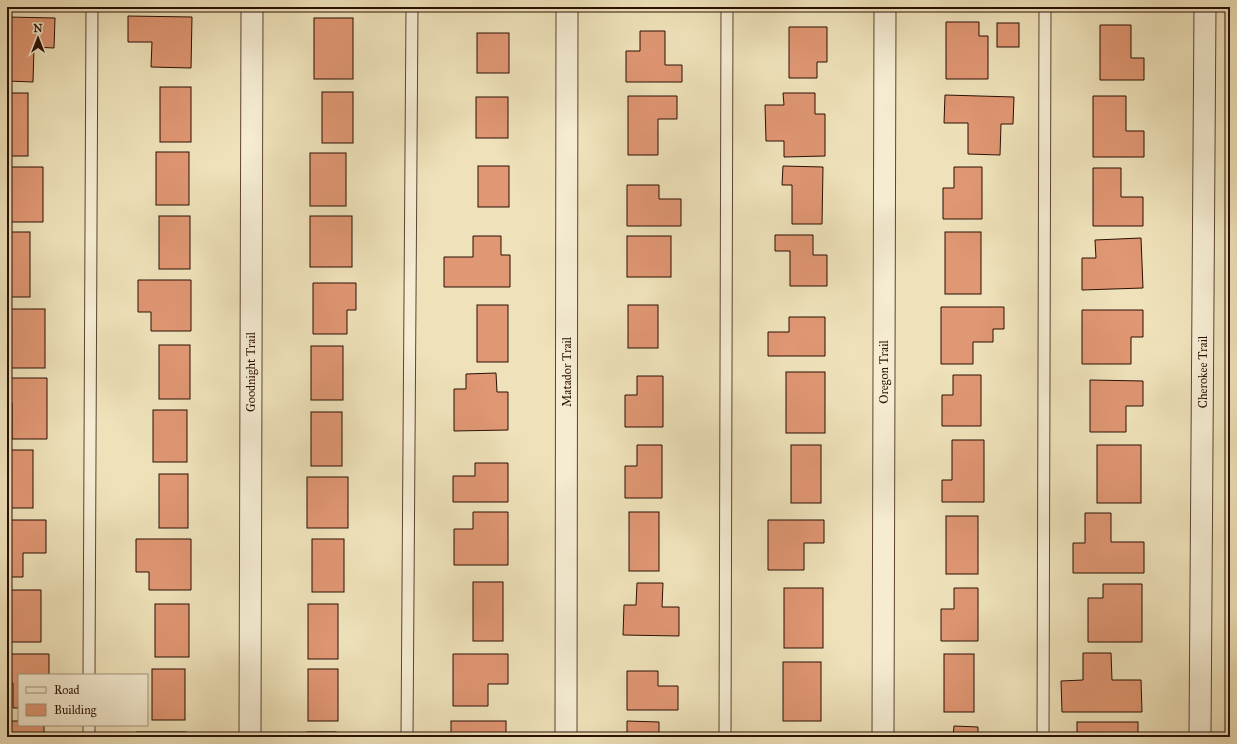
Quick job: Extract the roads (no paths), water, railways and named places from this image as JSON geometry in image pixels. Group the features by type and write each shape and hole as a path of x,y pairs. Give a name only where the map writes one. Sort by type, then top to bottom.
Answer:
{"street":[{"name":"Goodnight Trail","path":"250,737 252,7"},
{"name":"Matador Trail","path":"566,737 567,7"},
{"name":"Oregon Trail","path":"883,737 885,7"},
{"name":"Cherokee Trail","path":"1200,737 1205,7"}],"lane":[{"path":"90,674 92,7"},
{"path":"407,737 412,7"},
{"path":"725,737 727,7"},
{"path":"1043,737 1045,7"},
{"path":"89,726 89,737"}]}
